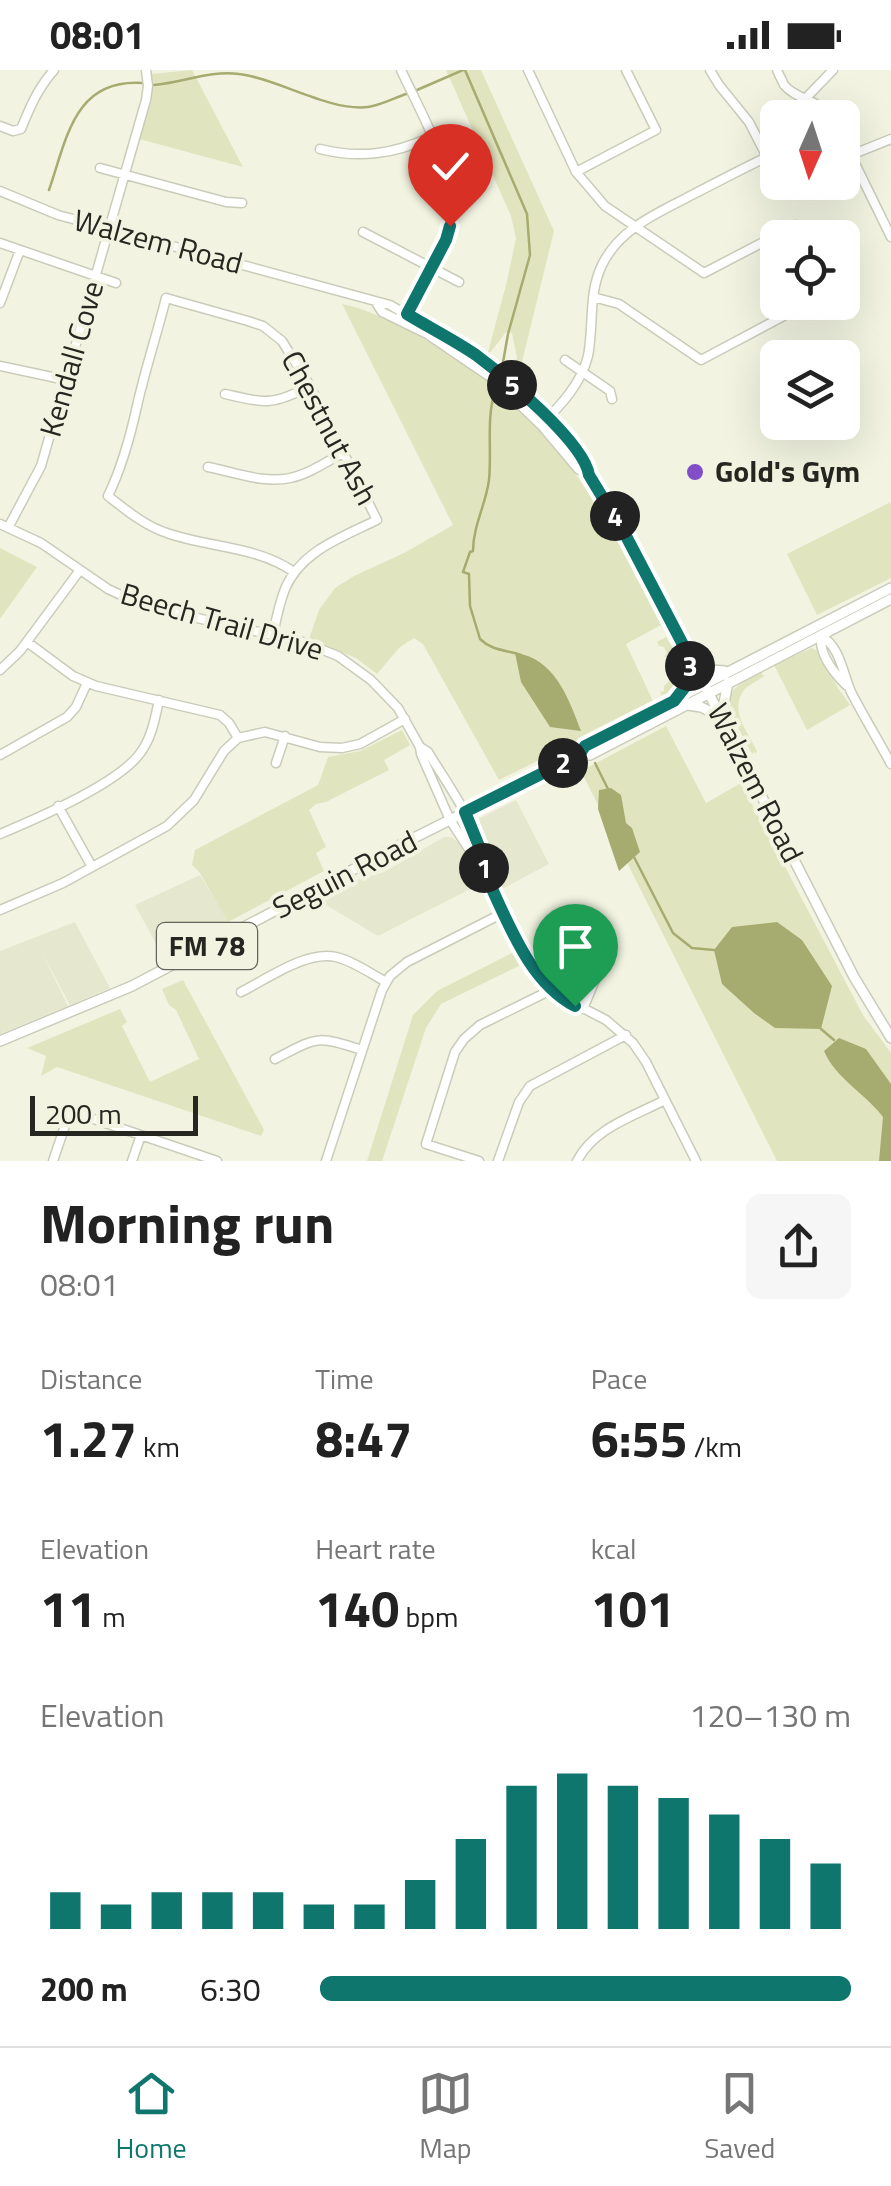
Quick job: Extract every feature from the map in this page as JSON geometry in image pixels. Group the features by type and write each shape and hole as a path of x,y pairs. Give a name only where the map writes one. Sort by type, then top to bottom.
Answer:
{"main road":[{"name":"Seguin Road","path":"728,677 891,588"},
{"name":"Seguin Road","path":"579,755 585,746 674,701 820,636 891,599"},
{"path":"794,638 820,636 836,616"},
{"path":"674,701 688,683 690,658 728,677 722,717 688,705"},
{"name":"Seguin Road","path":"0,1042 132,986 465,812 688,705 706,688"},
{"name":"Walzem Road","path":"706,688 854,977 891,1038"}],"street":[{"path":"0,126 13,131 21,129 30,105 54,70"},
{"name":"Kendall Cove","path":"4,525 41,466 148,92 146,70"},
{"path":"402,70 446,169 452,198 446,240 407,314"},
{"path":"528,70 576,172 606,206 704,272 760,243"},
{"path":"576,172 656,130 626,70"},
{"path":"545,421 564,402 583,371 593,298 604,261 618,242 636,226 767,156 710,70"},
{"path":"777,70 784,85 810,100"},
{"path":"806,98 833,70"},
{"path":"320,149 376,154 402,149 431,136"},
{"path":"860,151 891,139"},
{"path":"100,168 242,203"},
{"path":"860,172 887,221 891,237"},
{"name":"Walzem Road","path":"0,191 110,230 390,306 474,354 545,421 578,469 589,475 626,536 706,688"},
{"path":"362,232 459,282"},
{"path":"0,242 116,283"},
{"path":"0,304 20,250"},
{"name":"Chestnut Ash","path":"166,298 263,326 282,340 310,386 377,520 320,548 294,572 266,556 156,529 108,496 132,432 166,298"},
{"path":"593,298 619,304 700,360 776,320"},
{"name":"Walzem Road","path":"375,302 382,312 426,334 494,379 545,421"},
{"path":"565,360 610,391 612,399"},
{"path":"0,366 66,380"},
{"path":"225,394 277,401 310,386"},
{"path":"208,467 279,480 298,476 343,454"},
{"name":"Beech Trail Drive","path":"4,525 41,543 108,589 144,606 303,642 338,656 371,680 405,719 450,820 484,872 534,970 566,1001 606,1020 626,1035 640,1052 696,1161"},
{"path":"0,670 27,642 80,570"},
{"path":"273,635 282,595 294,572"},
{"path":"820,636 835,674 849,688 891,764"},
{"path":"27,642 88,683 220,715 238,738"},
{"path":"0,756 67,717 88,683"},
{"path":"0,834 110,780 132,763 146,743 158,700"},
{"path":"0,910 92,868 175,820 202,790 224,751 238,738 266,732 320,747 342,748 360,744 405,719"},
{"path":"276,763 285,736"},
{"path":"880,744 891,738"},
{"name":"Beech Trail Drive","path":"420,747 428,752 465,812 483,856 484,872"},
{"path":"58,806 92,868"},
{"path":"326,1161 386,982 407,962 505,912"},
{"path":"241,992 299,962 320,956 346,960 386,982"},
{"path":"583,1009 600,968"},
{"path":"479,1161 426,1144 455,1052 464,1038 480,1026 551,990"},
{"path":"498,1161 519,1102 530,1086 626,1035"},
{"path":"275,1059 316,1039 362,1050"},
{"path":"577,1161 595,1136 665,1100"},
{"path":"54,1161 70,1111 213,1160"},
{"path":"132,1161 140,1135"}],"shaded area":[{"path":"192,70 243,167 139,139 150,97 151,74"},
{"path":"446,70 481,70 554,231 519,374 512,375 517,358 512,333 506,332 489,358 488,352 516,238 511,216"},
{"path":"342,304 396,324 468,367 518,409 563,457 608,524 661,625 626,644 654,703 499,780 423,644 414,638 400,647 377,674 356,658 309,639 319,610 335,588 453,525"},
{"path":"891,502 891,578 817,615 787,554"},
{"path":"0,548 37,567 0,619"},
{"path":"666,637 684,667 684,683 665,699 658,690 664,691 674,665 669,656 664,657 667,653 657,642"},
{"path":"812,648 819,652 850,705 807,730 774,665"},
{"path":"515,653 529,656 550,671 565,693 581,731 550,727 521,682"},
{"path":"760,672 764,676 744,690 738,705 757,751 753,754 730,712 734,710 732,706 728,707 734,689"},
{"path":"666,726 706,803 741,783 863,1015 891,1053 891,1161 777,1161 581,771"},
{"path":"402,730 410,745 384,760 389,770 309,810 326,847 316,853 324,871 228,922 192,865 195,850 318,785 328,757 360,751"},
{"path":"611,788 621,795 626,823 632,828 640,852 619,871 598,809 599,790"},
{"path":"516,800 549,864 502,889 477,823"},
{"path":"444,837 458,842 484,882 378,936 326,905 322,898 357,880 384,872"},
{"path":"200,875 232,926 166,962 135,905"},
{"path":"75,922 110,988 70,1005 42,953 68,1006 0,1034 0,951"},
{"path":"777,922 802,940 832,986 821,1029 775,1028 722,984 714,950 732,927"},
{"path":"518,950 525,963 441,1004 426,1028 382,1161 367,1161 413,1015 437,991"},
{"path":"183,980 264,1130 261,1136 57,1067 41,1076 46,1056 27,1048 120,1009 127,1022 122,1026 150,1082 199,1059 162,989"},
{"path":"839,1038 866,1049 891,1084 891,1161 879,1161 883,1117 836,1070 824,1051"}],"waterway":[{"path":"417,90 463,70"},
{"path":"465,70 527,214 530,255 502,368"},
{"path":"154,85 239,74 353,107 373,106 406,94"},
{"path":"49,190 68,132 87,101 119,84 142,83"},
{"path":"495,391 487,489 473,551 463,572 469,574 470,606 480,639 521,655"},
{"path":"595,763 608,789"},
{"path":"634,857 673,933 692,948 714,950"},
{"path":"821,1029 834,1040"}],"place":[{"name":"Gold's Gym","path":"695,472"}],"route":[{"path":"450,226 407,314 474,354 502,376 577,450 690,658 688,683 674,701 585,746 579,755 465,812 483,856 484,872 528,961 551,990 575,1006"}]}
